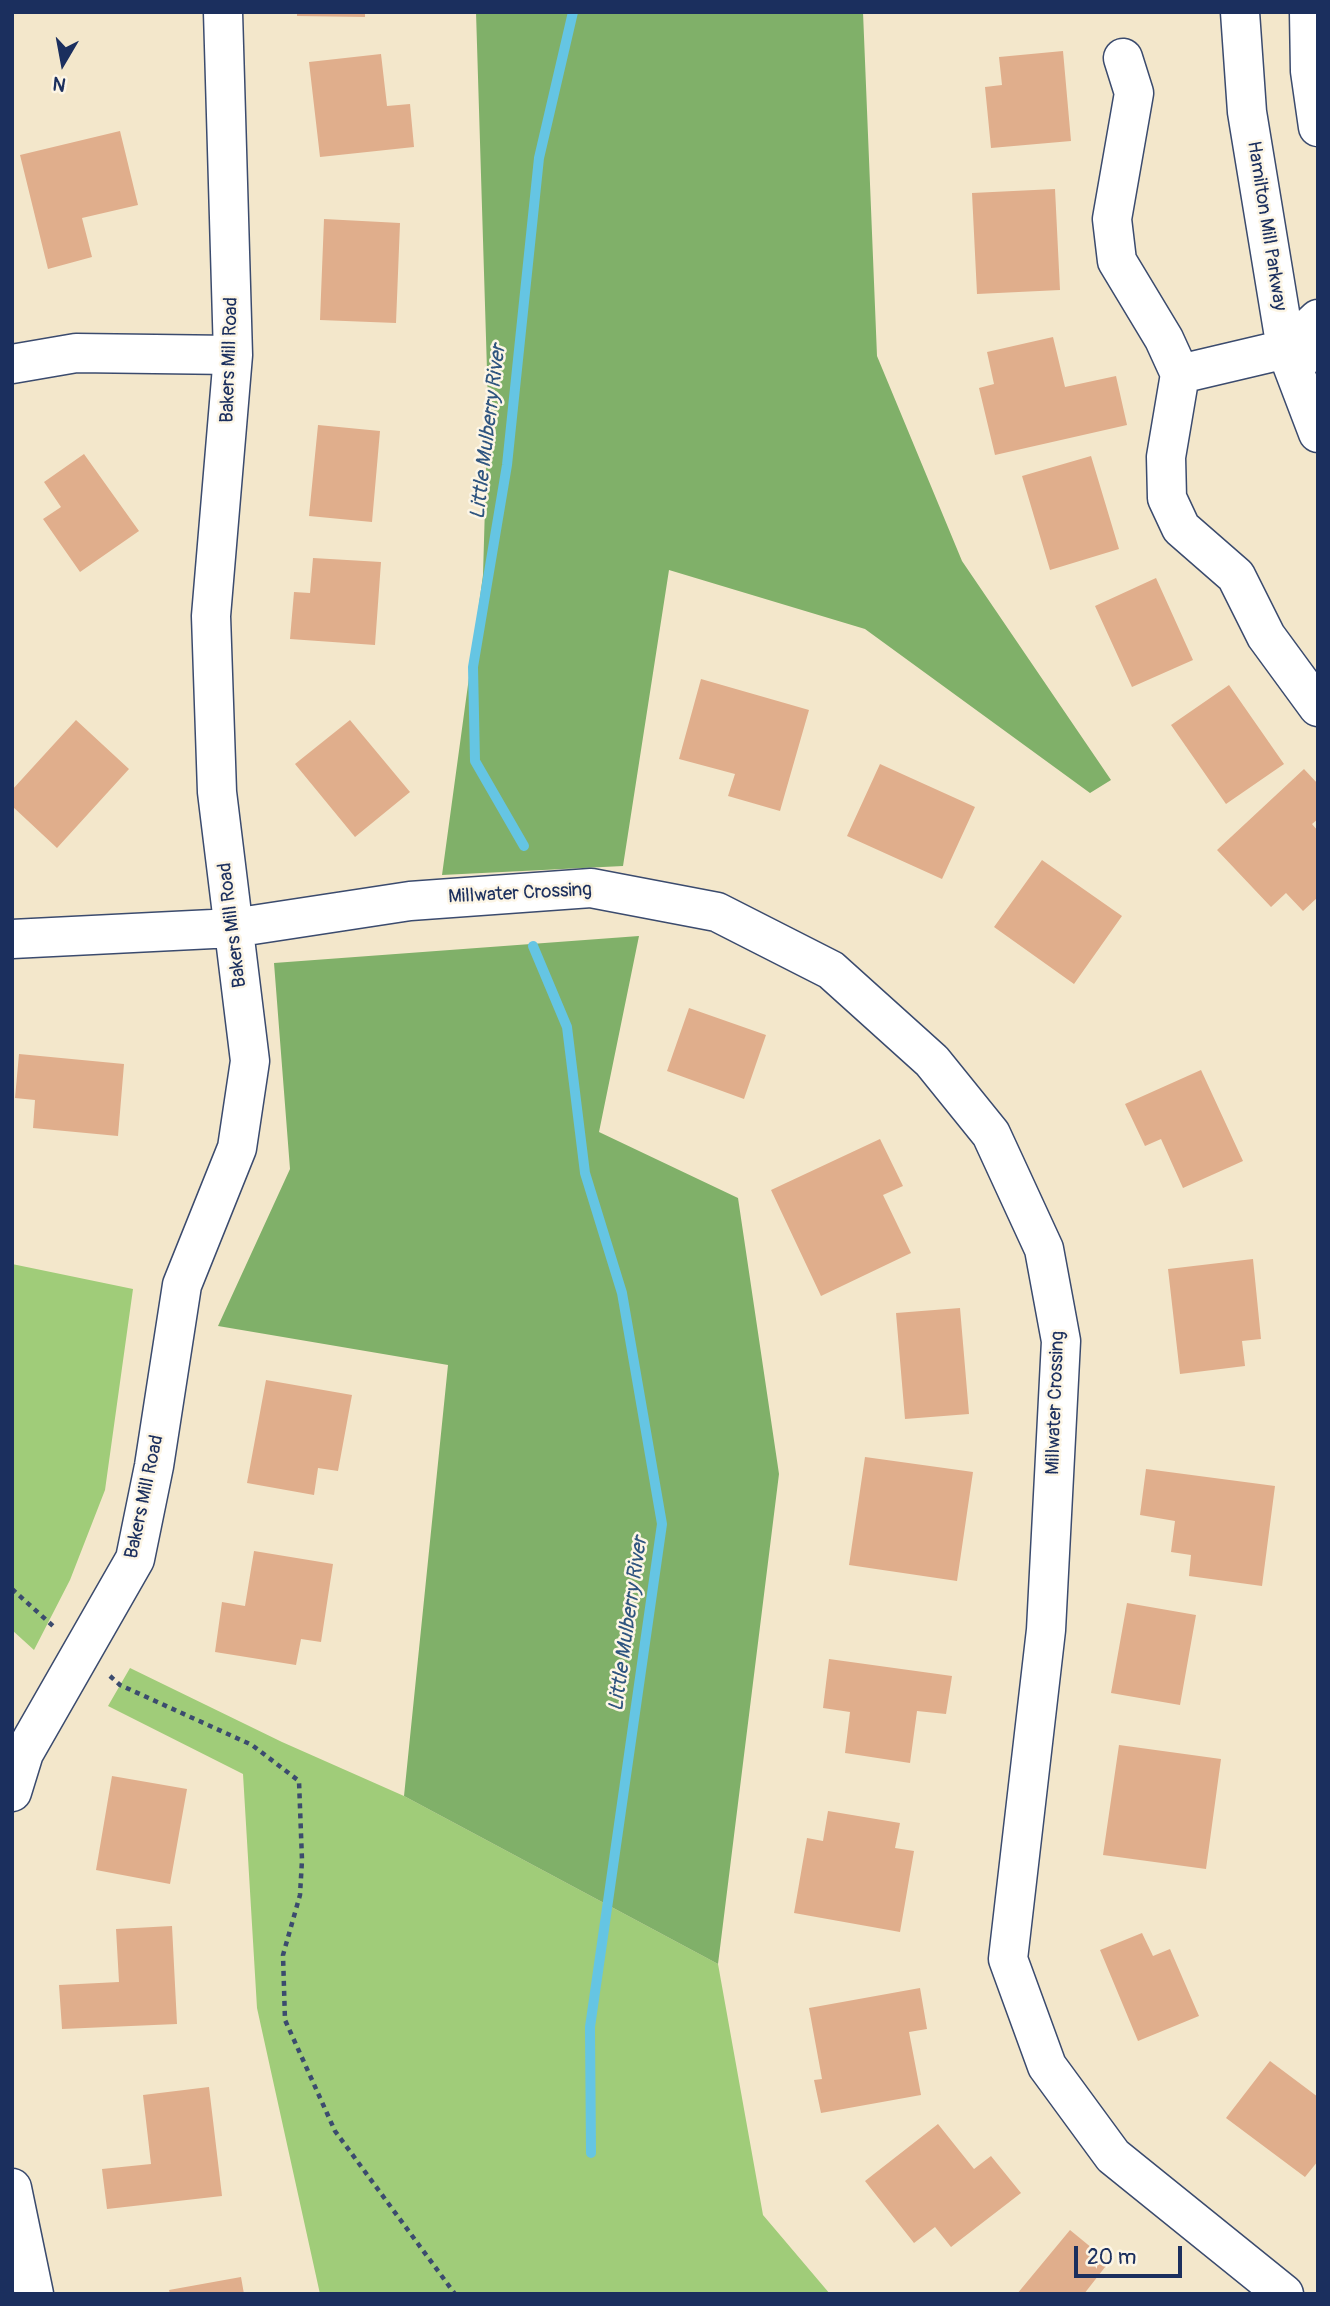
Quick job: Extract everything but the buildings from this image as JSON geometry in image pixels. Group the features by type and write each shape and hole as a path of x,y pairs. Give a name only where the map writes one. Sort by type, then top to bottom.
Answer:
{"street":[{"name":"Bakers Mill Road","path":"12,1792 24,1753 135,1559 154,1466 182,1285 237,1148 250,1061 217,792 211,616 233,355 223,12"},
{"name":"Hamilton Mill Parkway","path":"1240,12 1247,112 1318,433"},
{"path":"1309,12 1310,71 1318,127"},
{"path":"1123,58 1134,93 1111,219 1117,261 1164,339 1180,374 1166,457 1167,498 1181,528 1236,576 1266,636 1318,708"},
{"path":"1180,374 1302,351 1318,319"},
{"path":"12,364 76,352 233,355"},
{"name":"Millwater Crossing","path":"12,939 233,928 410,901 591,888 718,912 831,970 932,1061 991,1134 1044,1249 1062,1341 1046,1630 1008,1959 1047,2066 1113,2156 1284,2294"},
{"path":"12,2188 34,2294"}],"path":[{"path":"12,1589 38,1612"},
{"path":"120,1685 252,1745 299,1781 302,1860 300,1895 284,1955 285,2020 335,2131 455,2294"}],"green space":[{"path":"476,12 863,12 877,356 962,561 1111,780 1090,793 865,629 669,570 623,866 442,875 483,575 488,403"},
{"path":"639,936 599,1132 738,1198 779,1474 718,1964 404,1796 448,1365 218,1326 290,1169 274,963"},
{"path":"12,1264 133,1289 105,1490 70,1580 34,1650 12,1630"},
{"path":"130,1668 282,1742 404,1796 718,1964 763,2215 830,2294 320,2294 257,2008 243,1774 108,1706"}],"waterway":[{"name":"Little Mulberry River","path":"524,846 475,761 473,667 507,465 539,158 573,12"},
{"name":"Little Mulberry River","path":"533,946 567,1027 585,1173 622,1293 662,1524 590,2027 591,2153"}]}
